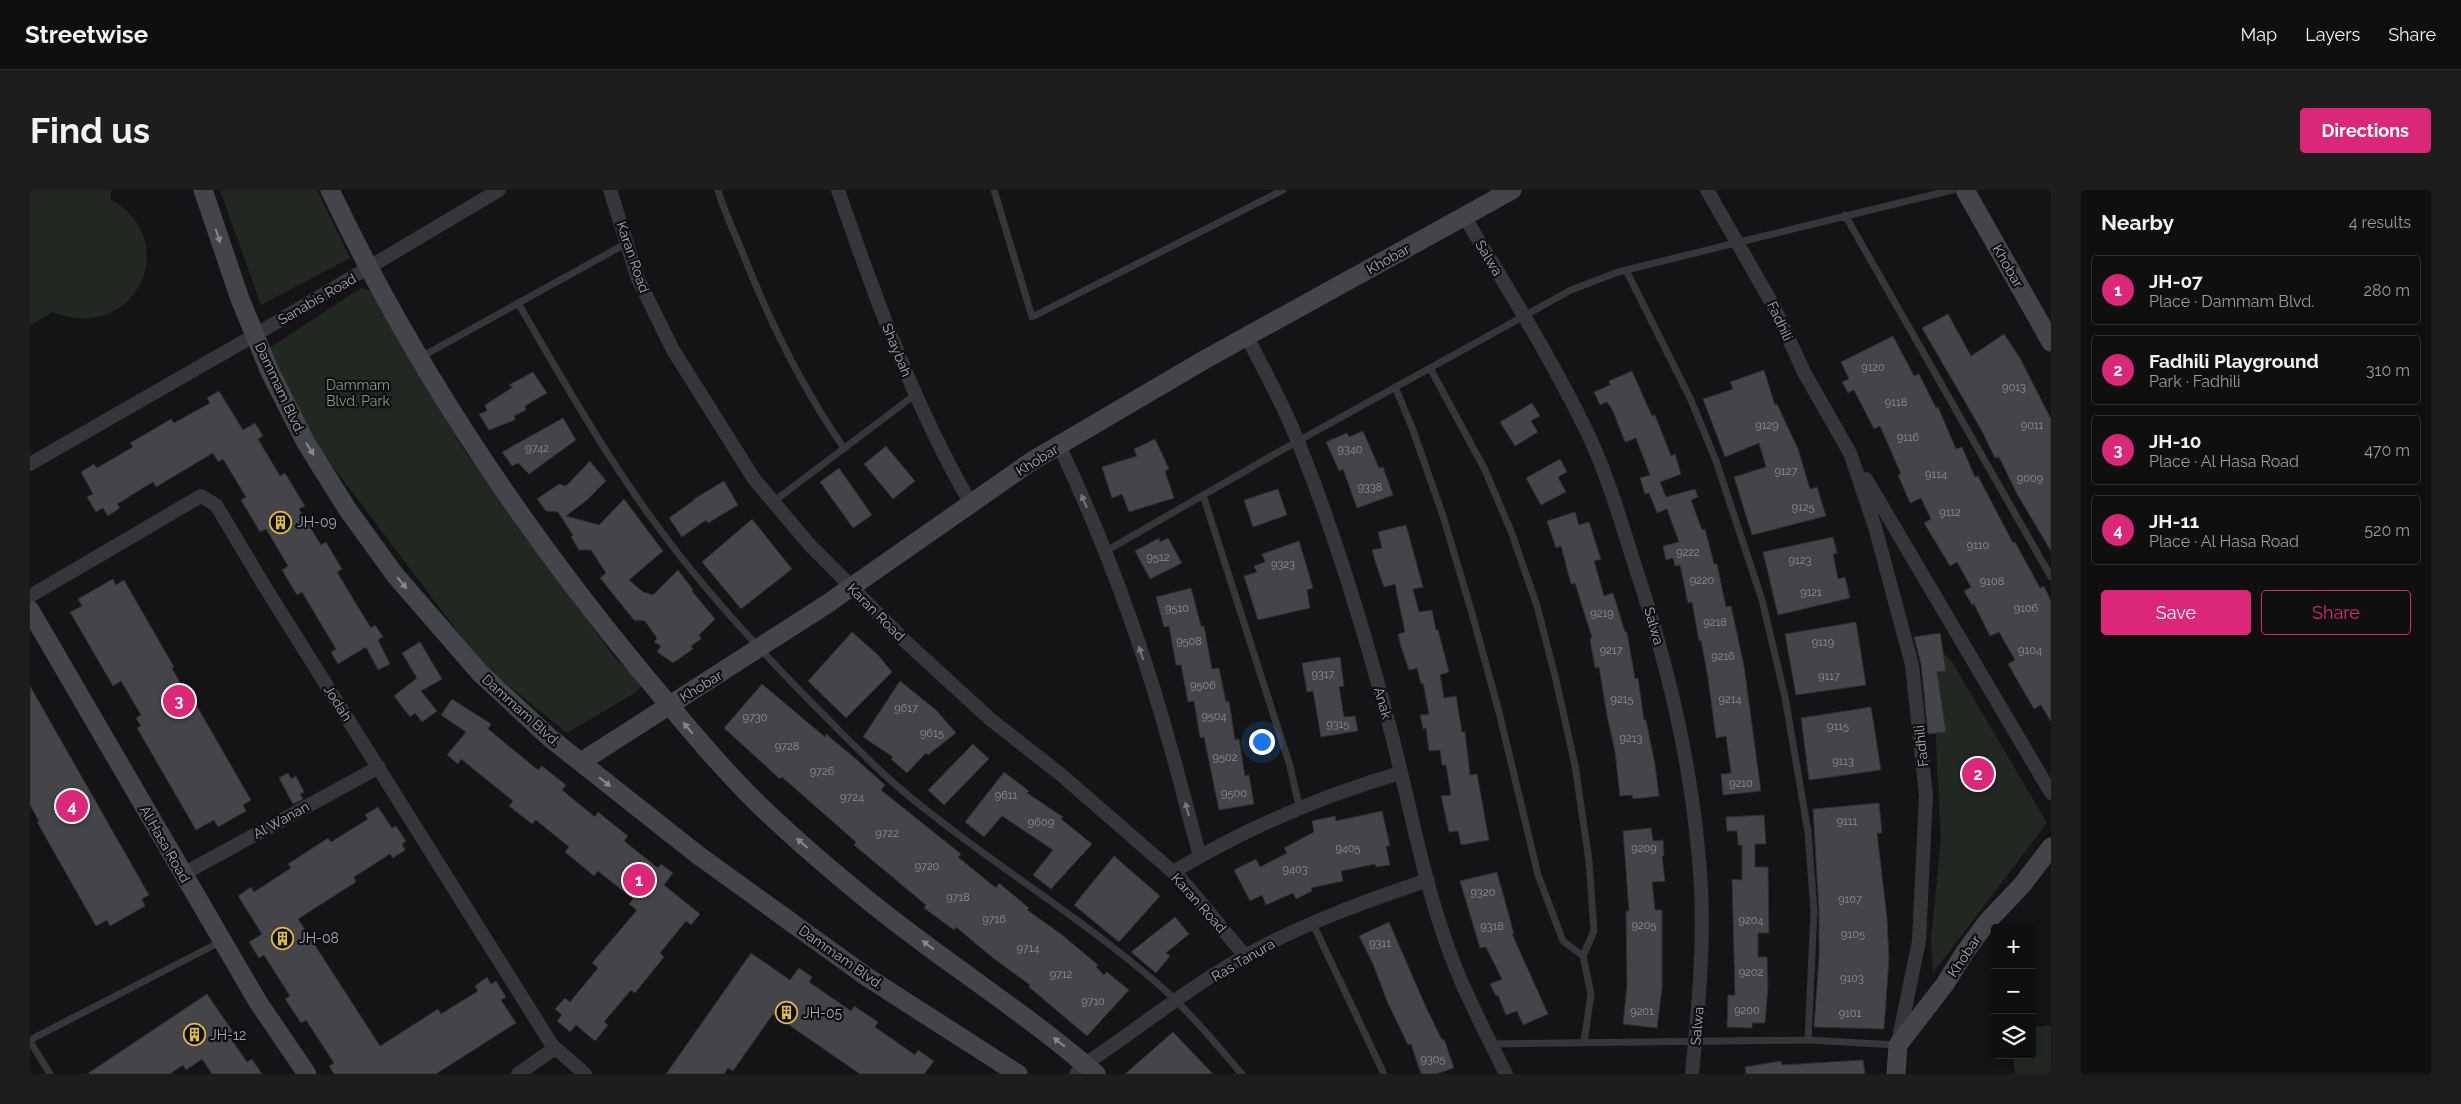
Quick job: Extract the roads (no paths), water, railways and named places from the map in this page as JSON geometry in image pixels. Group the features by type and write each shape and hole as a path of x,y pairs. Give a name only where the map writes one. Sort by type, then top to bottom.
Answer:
{"main road":[{"name":"Dammam Blvd.","path":"203,190 270,372 306,443 348,510 395,575 480,673 550,738 698,855 867,977 1018,1074"},
{"path":"330,190 368,269 419,359 491,474 586,605 670,706 772,817 864,898 1062,1044 1085,1071"},
{"name":"Khobar","path":"581,762 852,588 1032,461 1247,337 1512,190"},
{"name":"Khobar","path":"1965,190 2051,342"},
{"name":"Al Hasa Road","path":"30,610 258,1002 307,1074"},
{"name":"Khobar","path":"1898,1045 1945,984 1987,922 2022,885 2051,847"},
{"path":"1896,1074 1898,1045"}],"street":[{"name":"Sanabis Road","path":"30,464 368,269 499,190"},
{"name":"Karan Road","path":"610,190 638,279 673,350 754,479 773,502 809,544 905,641 990,719 1059,773 1172,872 1245,956"},
{"name":"Shaybah","path":"838,190 868,277 916,394 951,470 971,504"},
{"name":"Fadhili","path":"1707,190 1773,305 1805,374 1850,453 2051,793"},
{"name":"Salwa","path":"1464,216 1524,316 1591,440 1617,510 1651,614 1671,692 1687,772 1701,888 1700,985 1692,1074"},
{"name":"Anak","path":"1247,337 1297,441 1321,505 1359,622 1390,730 1428,880 1450,955 1471,1006 1506,1074"},
{"path":"1058,446 1106,551 1155,695 1200,856"},
{"name":"Fadhili","path":"1850,453 1876,527 1912,665 1926,795 1919,941 1898,1045"},
{"name":"Jodah","path":"30,596 201,496 216,505 265,587 556,1048 585,1074"},
{"name":"Al Wanan","path":"183,874 379,767"},
{"path":"1172,872 1246,832 1352,788 1400,773"},
{"name":"Ras Tanura","path":"1085,1071 1175,1000 1245,956 1359,904 1428,880"},
{"path":"518,1074 556,1048"}],"lane":[{"path":"718,190 749,270 789,358 817,410 844,448"},
{"path":"994,190 1032,317 1283,190"},
{"path":"1106,551 1297,441 1571,290 1626,270 1952,190"},
{"path":"1846,215 2051,577"},
{"path":"419,359 626,243"},
{"path":"1626,270 1691,400 1716,461 1762,600 1783,687 1794,740 1808,832 1814,911 1808,1040"},
{"path":"518,303 574,398 662,533 758,650 897,786 973,846 1054,903 1158,984 1175,1000 1242,1074"},
{"path":"1430,368 1485,470 1511,530 1537,606 1556,680 1575,765 1589,861 1594,931 1583,956 1591,994 1584,1042"},
{"path":"1395,387 1440,507 1471,610 1499,712 1538,875 1563,941 1583,956"},
{"path":"773,502 916,394"},
{"path":"1203,495 1290,766 1300,810"},
{"path":"1313,924 1384,1074"},
{"path":"50,1074 30,1041 222,941"},
{"path":"1490,1044 1808,1040 1898,1045"}],"place":[{"name":"JH-09","path":"281,522"},
{"name":"JH-10","path":"179,701"},
{"name":"Fadhili Playground","path":"1978,774"},
{"name":"JH-11","path":"72,806"},
{"name":"JH-07","path":"639,880"},
{"name":"JH-08","path":"283,938"},
{"name":"JH-05","path":"787,1013"},
{"name":"JH-12","path":"194,1035"}],"park label":[{"name":"Dammam Blvd. Park","path":"358,394"}]}
